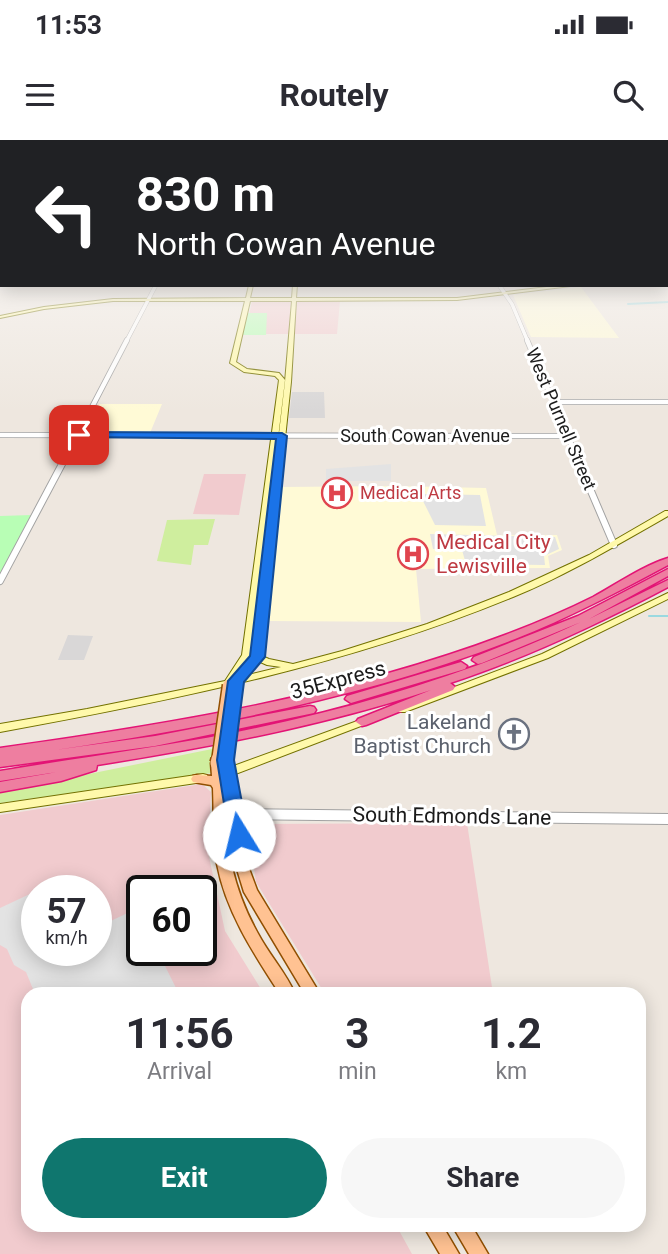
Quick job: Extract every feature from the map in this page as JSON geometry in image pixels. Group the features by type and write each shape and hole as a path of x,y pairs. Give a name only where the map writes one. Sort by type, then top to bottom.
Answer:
{"highway":[{"path":"0,753 152,731 265,710 338,692 506,638 597,599 668,561"},
{"name":"35Express","path":"0,764 201,733 309,710 390,688 532,639 609,605 668,572"},
{"path":"362,722 616,612 668,583"},
{"path":"0,776 231,737 403,695 527,652"},
{"path":"0,787 61,776 108,758"}],"main road":[{"path":"0,317 58,307"},
{"path":"229,370 246,307"},
{"path":"232,683 257,657 292,307"},
{"path":"233,363 246,370 277,374 282,380 278,436 246,657 232,683 220,789 222,851 228,883 245,923 283,987"},
{"path":"0,728 232,683 297,666 478,609 614,545 668,513"},
{"path":"197,779 222,768 335,735 362,722 474,685 545,656 668,596"},
{"path":"250,628 258,641"},
{"path":"257,657 267,663 297,666"},
{"path":"222,768 236,814 242,866 251,892 309,987"},
{"path":"0,808 197,779 214,781 220,789"},
{"path":"264,957 283,947"},
{"path":"436,1232 450,1254"},
{"path":"465,1232 479,1254"}],"street":[{"path":"0,581 144,307"},
{"name":"West Purnell Street","path":"512,307 614,545"},
{"path":"553,402 668,402"},
{"name":"South Cowan Avenue","path":"0,435 567,436"},
{"name":"South Edmonds Lane","path":"236,814 668,819"}],"shaded area":[{"path":"251,307 339,307 337,334 245,334"},
{"path":"518,307 596,307 619,338 531,337"},
{"path":"292,392 324,392 325,418 289,418"},
{"path":"99,404 162,404 150,433 85,433"},
{"path":"391,464 391,481 326,481 326,469"},
{"path":"204,474 246,474 239,515 193,514"},
{"name":"Medical City Lewisville","path":"282,487 486,488 497,535 557,535 562,550 548,556 550,568 416,569 421,622 268,621"},
{"path":"425,494 480,495 486,526 435,525 421,497"},
{"path":"430,534 555,537 559,549 544,556 545,565 466,564 462,550 433,549"},
{"path":"68,635 93,636 84,660 58,660"},
{"path":"202,784 211,792 208,852 213,875 126,875 126,966 217,966 217,894 225,931 260,987 21,987 21,1232 400,1232 412,1254 0,1254 0,815"},
{"path":"467,823 492,987 321,987 256,882 248,827 251,824"},
{"path":"21,898 21,966 112,966 112,920 126,914 126,966 165,966 176,987 32,987 26,972 14,965 7,949 0,945 0,908"}],"green space":[{"path":"245,313 267,313 266,335 240,335"},
{"path":"32,515 0,576 0,516"},
{"path":"215,519 208,545 194,545 191,565 157,561 167,520"},
{"path":"217,748 226,771 0,803 0,792"}],"waterway":[{"path":"649,616 668,616"}],"place":[{"name":"Medical Arts","path":"337,493"},
{"name":"Medical City Lewisville","path":"413,554"},
{"name":"Lakeland Baptist Church","path":"514,734"}],"route":[{"path":"79,435 282,436 257,657 236,681 225,760 239,835"}]}
